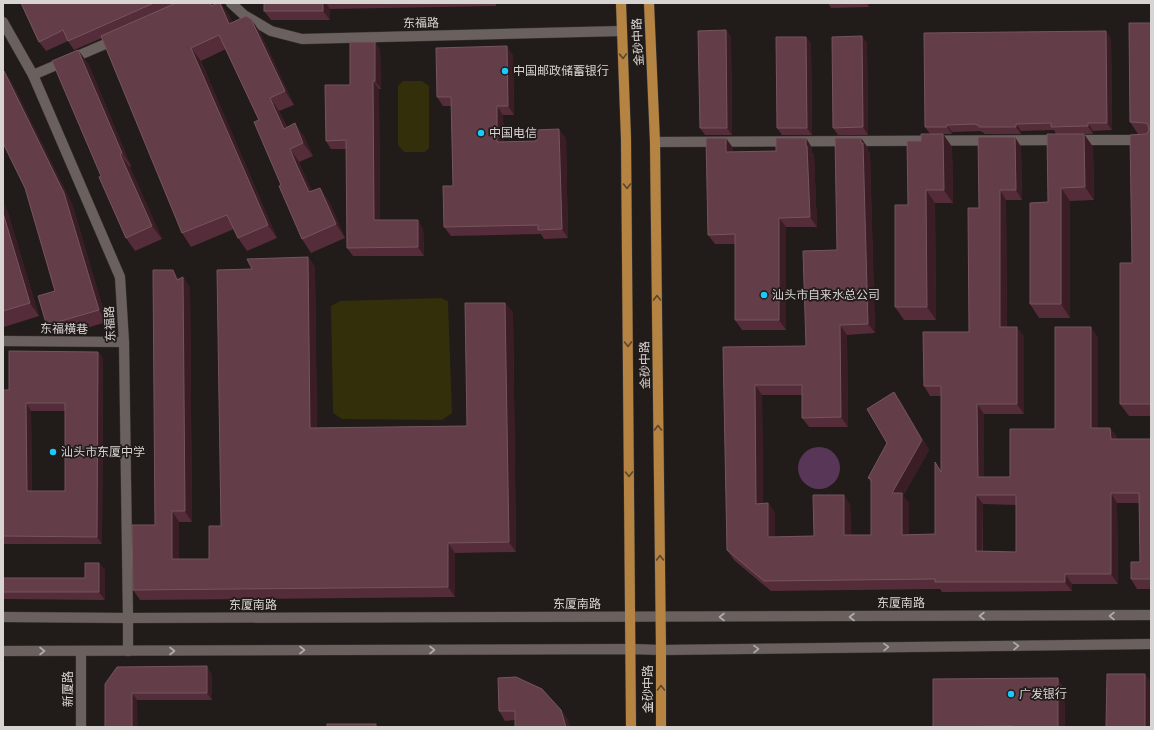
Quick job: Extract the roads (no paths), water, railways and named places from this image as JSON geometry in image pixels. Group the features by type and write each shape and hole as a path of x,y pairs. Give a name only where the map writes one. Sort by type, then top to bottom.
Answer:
{"main road":[{"name":"金砂中路","path":"621,3 626,139 631,727"},
{"name":"金砂中路","path":"649,3 655,142 661,727"}],"street":[{"name":"东福路","path":"231,3 244,15 271,31 302,39 622,31"},
{"name":"东福路","path":"3,22 33,75 120,277 124,342 128,651"},
{"path":"33,75 127,34"},
{"path":"655,142 1151,140"},
{"name":"东福横巷","path":"3,341 124,342"},
{"name":"东厦南路","path":"3,617 1151,616"},
{"path":"3,651 661,650 1151,644"},
{"name":"新厦路","path":"81,651 81,727"}],"place":[{"name":"中国邮政储蓄银行","path":"505,71"},
{"name":"中国电信","path":"481,133"},
{"name":"汕头市自来水总公司","path":"764,295"},
{"name":"汕头市东厦中学","path":"53,452"},
{"name":"广发银行","path":"1011,694"}]}
